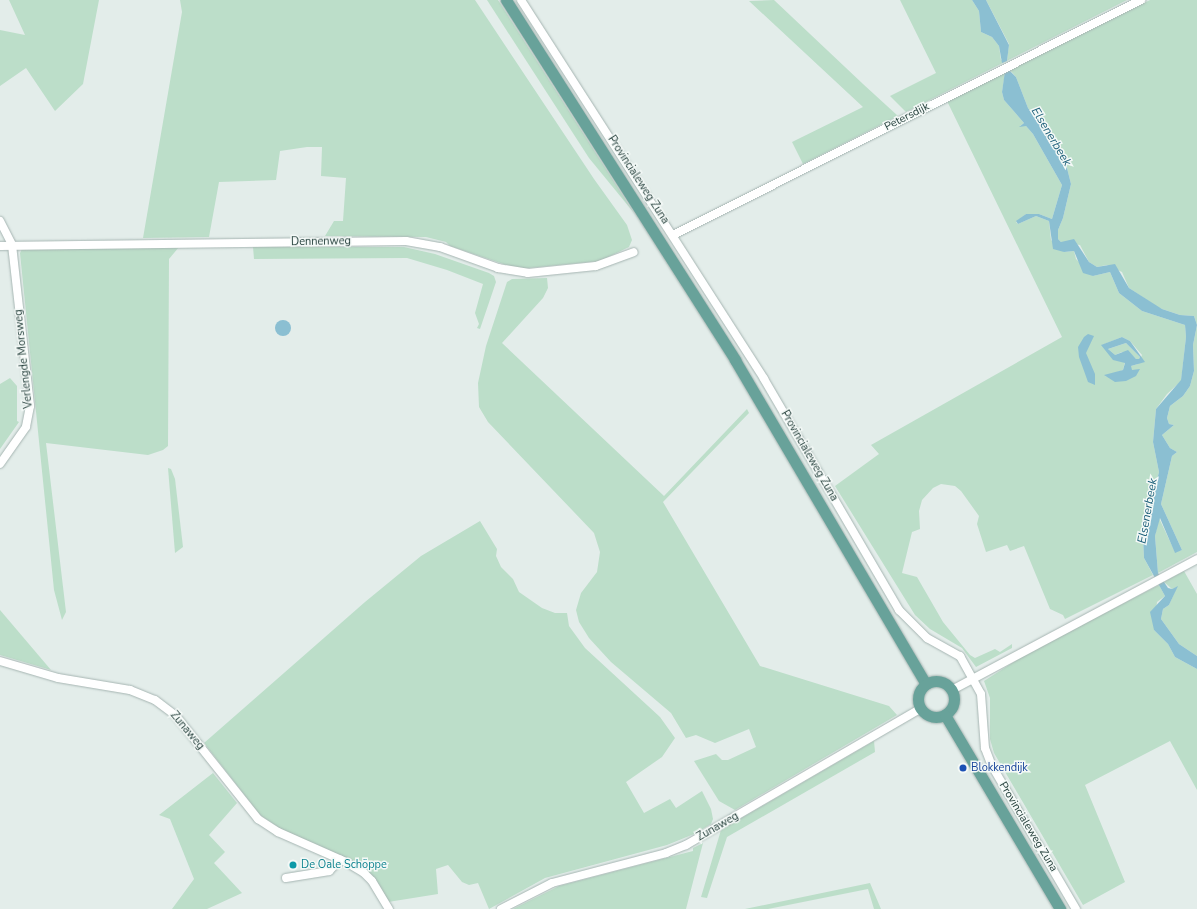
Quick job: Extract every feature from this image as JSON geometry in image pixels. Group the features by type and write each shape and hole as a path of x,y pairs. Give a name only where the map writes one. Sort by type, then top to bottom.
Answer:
{"main road":[{"name":"Provincialeweg Zuna","path":"506,0 735,360 926,684"},
{"path":"942,682 952,690 954,703 944,715 934,718 920,709 918,696 926,684 942,682"},
{"name":"Provincialeweg Zuna","path":"944,715 1060,909"}],"street":[{"name":"Provincialeweg Zuna","path":"522,0 764,379 899,610 927,638 960,656 973,679 983,704 985,748 992,766 1076,909"},
{"name":"Petersdijk","path":"673,235 1141,0"},
{"name":"Verlengde Morsweg","path":"0,221 12,246 30,411 23,432 0,464"},
{"name":"Dennenweg","path":"0,246 406,241 440,247 498,268 528,273 600,265 634,252"},
{"path":"952,690 1197,559"},
{"name":"Zunaweg","path":"0,661 54,677 130,690 155,700 176,716 258,819 278,832 340,860 370,878 389,909"},
{"name":"Zunaweg","path":"501,909 552,883 666,853 686,845 920,709"},
{"path":"286,878 329,871 340,860"}],"green space":[{"path":"9,0 99,0 83,84 55,111 26,68 0,86 0,30 25,35"},
{"path":"180,0 475,0 594,179 627,225 632,240 629,247 600,261 518,269 450,246 446,242 426,237 325,236 334,221 343,221 346,178 321,176 322,147 307,147 280,151 276,180 219,182 209,237 143,238 182,12"},
{"path":"487,0 498,0 634,213 589,158"},
{"path":"774,0 898,116 803,164 792,142 863,107 749,1"},
{"path":"900,0 972,0 979,11 981,32 992,37 999,46 1001,60 1007,61 906,112 890,96 936,73"},
{"path":"986,0 1127,0 1007,61 1009,44"},
{"path":"1150,0 1197,0 1197,325 1194,316 1180,315 1159,308 1129,288 1122,272 1107,265 1097,267 1089,262 1080,245 1061,242 1058,239 1058,230 1063,218 1071,184 1067,168 1058,149 1028,108 1016,77 1010,70"},
{"path":"1005,73 1002,92 1004,100 1024,123 1020,126 1026,126 1033,134 1062,185 1052,219 1039,214 1026,214 1016,222 1018,224 1036,216 1049,221 1051,240 1064,252 1074,251 1076,259 1093,276 1110,272 1119,293 1142,311 1185,325 1186,337 1181,381 1167,394 1156,409 1153,442 1159,472 1143,537 1144,558 1153,575 1065,619 1063,615 1050,609 1024,546 1010,551 1007,545 986,552 977,524 979,516 961,491 955,486 941,484 933,488 922,500 919,511 920,529 912,532 902,573 917,577 943,622 970,655 975,658 995,649 1000,652 1012,644 1012,648 976,667 962,648 930,629 915,615 835,486 879,454 871,445 1062,337 947,101","holes":["1122,337 1130,341 1142,355 1138,364 1131,366 1131,370 1105,377 1123,370 1125,362 1102,345"]},
{"path":"179,247 169,259 168,446 163,450 148,455 46,443 66,612 62,620 54,590 20,253 22,249"},
{"path":"253,247 404,247 435,254 489,273 494,276 496,282 480,329 477,328 479,324 475,313 483,284 447,270 407,258 254,259"},
{"path":"547,278 548,288 543,298 502,343 664,496 747,409 749,413 663,502 760,666 889,706 897,715 735,810 719,801 694,761 716,754 722,760 728,760 756,747 749,729 715,743 696,735 686,738 671,713 611,662 589,638 579,622 576,610 581,593 597,572 600,552 594,533 488,422 479,407 478,383 486,346 507,282 512,279"},
{"path":"1197,325 1197,552 1158,573 1155,536 1159,518 1175,552 1182,550 1161,504 1172,456 1177,452 1170,448 1162,435 1174,425 1169,424 1167,418 1170,406 1183,396 1190,386 1194,371 1193,345"},
{"path":"1126,343 1140,357 1139,359 1136,359 1130,353 1122,352 1115,355 1108,349"},
{"path":"10,378 17,386 17,421 19,422 0,449 0,384"},
{"path":"168,468 171,469 175,479 183,547 175,553"},
{"path":"480,521 497,549 496,556 501,567 513,579 519,592 542,608 555,613 567,613 569,626 585,648 660,717 675,738 662,757 626,782 644,813 670,799 676,808 702,791 711,809 713,819 711,824 694,834 667,845 545,878 489,909 478,883 469,885 462,882 448,865 436,869 438,894 388,902 370,874 362,867 281,829 260,815 204,743 365,602 421,556"},
{"path":"1184,571 1197,594 1197,656 1179,644 1161,619 1163,609 1169,605 1177,587 1172,589 1164,582"},
{"path":"1159,585 1165,596 1157,602 1154,630 1168,644 1175,657 1197,669 1197,790 1170,741 1085,785 1125,882 1083,905 994,753 990,739 990,698 984,681 1031,651"},
{"path":"0,610 51,670 0,655"},
{"path":"874,741 875,752 727,837 707,898 701,897 721,830"},
{"path":"213,773 237,803 209,835 225,852 214,863 242,893 207,909 172,909 194,879 170,819 159,815"},
{"path":"703,843 686,909 513,909 559,886 693,851 693,848"},
{"path":"870,883 881,909 874,909 868,889 768,909 745,909"}],"water":[{"path":"972,0 986,0 1009,45 1007,61 1002,63 999,46 992,37 981,32 979,11"},
{"path":"1009,70 1016,77 1028,108 1058,149 1067,168 1071,184 1063,218 1058,230 1058,239 1061,242 1074,239 1089,262 1097,267 1115,264 1129,288 1162,309 1180,315 1194,316 1197,325 1193,345 1194,371 1190,386 1183,396 1170,406 1167,418 1169,424 1174,425 1162,435 1170,448 1177,452 1172,456 1161,504 1182,550 1175,553 1160,518 1155,536 1158,573 1168,588 1172,589 1178,586 1169,605 1163,609 1161,619 1179,644 1197,656 1197,669 1175,657 1168,644 1154,630 1150,612 1165,596 1144,558 1143,537 1159,472 1153,442 1156,409 1181,380 1186,337 1185,325 1142,311 1119,293 1110,272 1093,276 1083,273 1074,251 1064,252 1053,249 1049,221 1036,216 1018,224 1016,221 1026,214 1039,214 1052,219 1062,185 1033,134 1026,126 1019,127 1024,123 1004,100 1002,92 1005,71"},
{"path":"283,320 290,325 291,328 286,335 283,336 276,331 275,328 280,321"},
{"path":"1088,334 1094,336 1086,353 1095,374 1095,385 1088,382 1079,357 1078,347 1084,337"},
{"path":"1122,337 1130,341 1145,362 1131,366 1132,370 1140,369 1136,376 1126,381 1115,382 1104,375 1123,370 1125,363 1113,360 1101,345","holes":["1126,343 1140,357 1139,359 1136,359 1128,350 1115,355 1108,349"]}],"place":[{"name":"Blokkendijk","path":"963,768"},
{"name":"De Oale Schöppe","path":"293,865"}],"water label":[{"name":"Elsenerbeek","path":"1051,137"},
{"name":"Elsenerbeek","path":"1148,511"}]}
